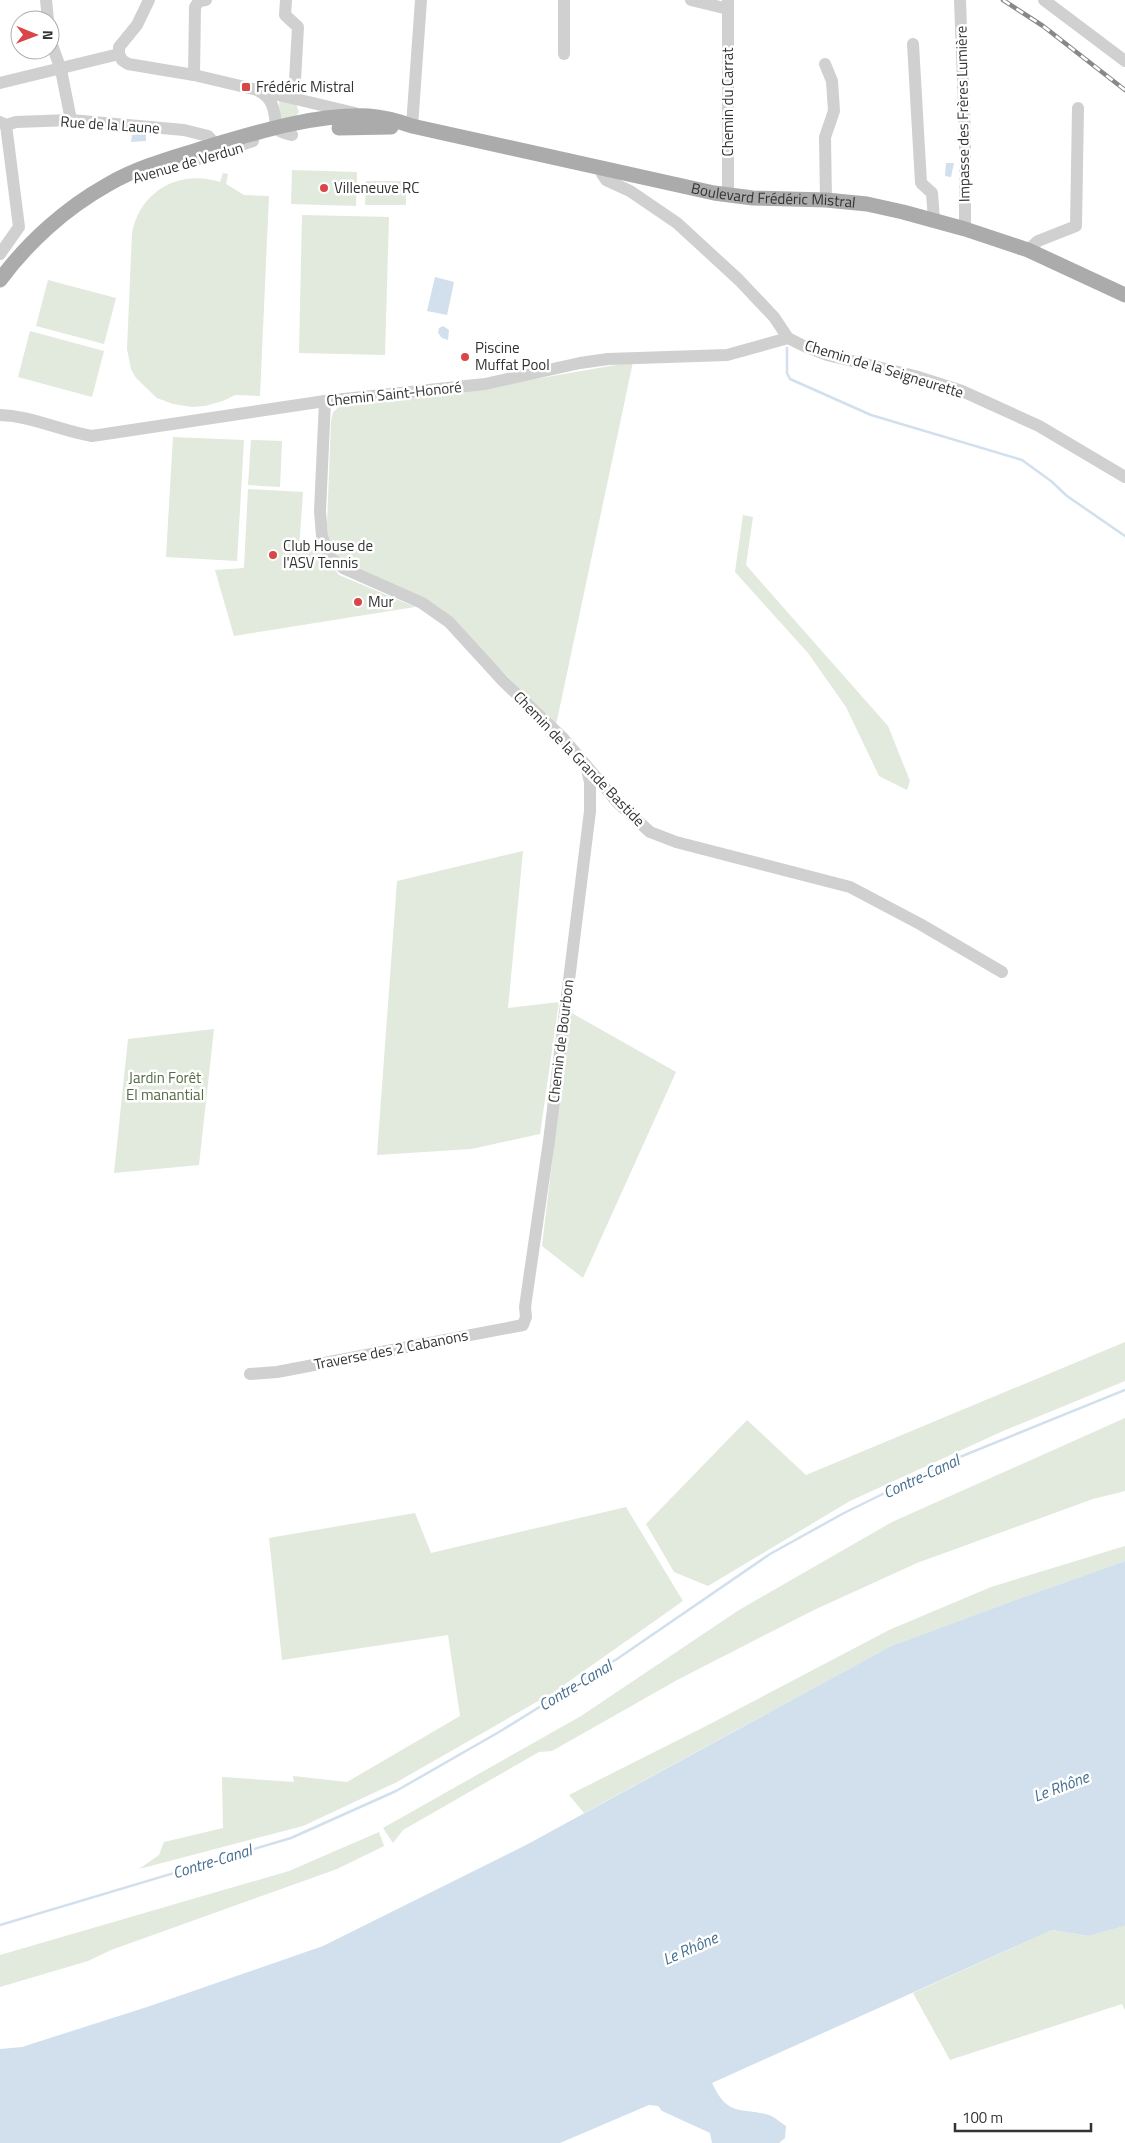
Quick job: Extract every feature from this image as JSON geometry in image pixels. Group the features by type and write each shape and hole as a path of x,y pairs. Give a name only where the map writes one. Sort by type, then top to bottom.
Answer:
{"main road":[{"name":"Boulevard Frédéric Mistral","path":"284,132 304,122 367,116 392,119 412,126 602,170 728,196 826,200 867,204 934,220 1028,250 1125,295"},
{"name":"Boulevard Frédéric Mistral","path":"284,132 412,126"},
{"name":"Avenue de Verdun","path":"0,280 38,237 60,217 105,186 143,167 216,145 284,132"},
{"name":"Avenue de Verdun","path":"86,199 128,180 284,132"}],"street":[{"path":"0,83 61,70 119,54 119,48 137,25 150,0"},
{"path":"194,75 195,6 199,1 206,0"},
{"path":"286,0 285,14 298,27 296,98 304,104 306,111 304,122"},
{"path":"412,126 421,0"},
{"path":"564,0 564,54"},
{"name":"Chemin du Carrat","path":"691,0 728,4 728,196"},
{"name":"Impasse des Frères Lumière","path":"960,0 965,132 965,229"},
{"path":"1044,0 1125,61"},
{"path":"913,44 922,184 932,193 934,220"},
{"name":"Boulevard Frédéric Mistral","path":"119,54 122,60 128,64 194,75 367,116"},
{"path":"57,60 71,120"},
{"path":"825,64 832,81 834,111 825,136 826,200"},
{"path":"256,90 268,96 284,132"},
{"path":"1028,250 1038,241 1076,226 1078,108"},
{"name":"Rue de la Laune","path":"3,124 71,120 194,132 208,136 216,145"},
{"path":"0,253 19,226 3,124"},
{"name":"Chemin de la Seigneurette","path":"602,170 606,180 630,190 677,223 740,280 774,317 788,338 827,354 915,376 962,391 1039,426 1125,477"},
{"name":"Chemin Saint-Honoré","path":"0,415 36,421 72,433 92,436 325,401 485,384 580,363 608,359 727,355 788,338"},
{"name":"Chemin de la Grande Bastide","path":"325,401 320,511 322,536 329,556 344,568 422,603 449,622 503,680 562,737 618,803 650,832 676,842 850,887 920,924 1002,972"},
{"name":"Chemin de Bourbon","path":"526,1317 525,1307 549,1141 590,811 590,782 586,765"},
{"name":"Traverse des 2 Cabanons","path":"250,1374 277,1372 523,1326 526,1317"}],"green space":[{"path":"279,100 296,104 299,112 294,120 280,119"},
{"name":"Villeneuve RC","path":"292,170 357,172 356,206 291,204"},
{"path":"223,173 228,174 226,184 244,195 269,196 260,396 235,395 223,401 205,406 192,407 173,404 157,398 136,378 131,369 127,349 132,233 136,218 143,205 164,187 176,181 190,179 220,182"},
{"path":"366,181 406,181 406,205 365,205"},
{"path":"302,215 389,217 385,355 299,353"},
{"path":"48,280 116,298 104,344 36,326"},
{"path":"30,331 104,351 92,397 18,377"},
{"path":"633,362 556,725 437,606 357,573 335,553 329,542 327,525 331,421 333,412 339,407 467,391"},
{"path":"173,437 244,440 237,561 166,557"},
{"path":"251,440 282,441 280,487 248,485"},
{"path":"248,489 303,492 299,549 321,551 339,575 415,607 234,636 215,570 244,568"},
{"path":"743,515 753,517 746,565 888,726 910,781 907,790 879,776 846,707 808,653 735,572"},
{"path":"523,851 508,1008 559,1002 540,1134 471,1149 377,1155 397,881"},
{"path":"570,1012 676,1072 583,1278 542,1246"},
{"name":"Jardin Forêt El manantial","path":"214,1029 199,1165 114,1173 128,1039"},
{"path":"1125,1342 1125,1381 1003,1431 850,1501 708,1586 674,1572 646,1524 747,1420 806,1475"},
{"path":"1125,1418 1125,1491 1093,1499 917,1563 814,1610 679,1679 552,1751 539,1752 403,1830 393,1843 383,1828 581,1716 739,1610 892,1522"},
{"path":"626,1507 683,1601 554,1692 397,1782 303,1826 139,1869 159,1855 164,1842 223,1828 222,1777 294,1782 293,1776 347,1782 460,1716 448,1635 282,1660 269,1538 415,1513 431,1553"},
{"path":"1125,1546 1125,1561 891,1646 584,1813 569,1795 710,1724 889,1630 991,1587"},
{"path":"379,1832 384,1846 337,1869 111,1950 88,1961 0,1987 0,1955 289,1871"},
{"path":"1125,1926 1125,2010 1122,2004 950,2060 913,1993 1052,1930 1088,1936"}],"water":[{"path":"146,134 146,141 131,142 132,135"},
{"path":"946,163 954,163 951,177 945,176"},
{"path":"435,277 454,282 447,315 427,311"},
{"path":"443,326 449,330 448,340 442,338 438,333 439,328"},
{"name":"Le Rhône","path":"1125,1561 1125,1926 1088,1936 1052,1930 712,2083 723,2101 729,2106 735,2109 769,2115 786,2126 785,2138 779,2143 712,2143 710,2133 662,2111 658,2106 649,2105 560,2143 0,2143 0,2049 22,2047 150,2006 323,1946 526,1845 891,1646"}],"waterway":[{"path":"787,348 787,373 790,379 871,415 1022,460 1051,481 1067,496 1125,536"},
{"name":"Contre-Canal","path":"0,1925 291,1838 396,1791 499,1732 617,1659 770,1554 844,1513 950,1461 1125,1390"}],"railway":[{"path":"1003,0 1043,26 1125,90"}],"place":[{"name":"Frédéric Mistral","path":"246,87"},
{"name":"Villeneuve RC","path":"324,188"},
{"name":"Piscine Muffat Pool","path":"465,357"},
{"name":"Club House de l'ASV Tennis","path":"273,555"},
{"name":"Mur","path":"358,602"}]}
